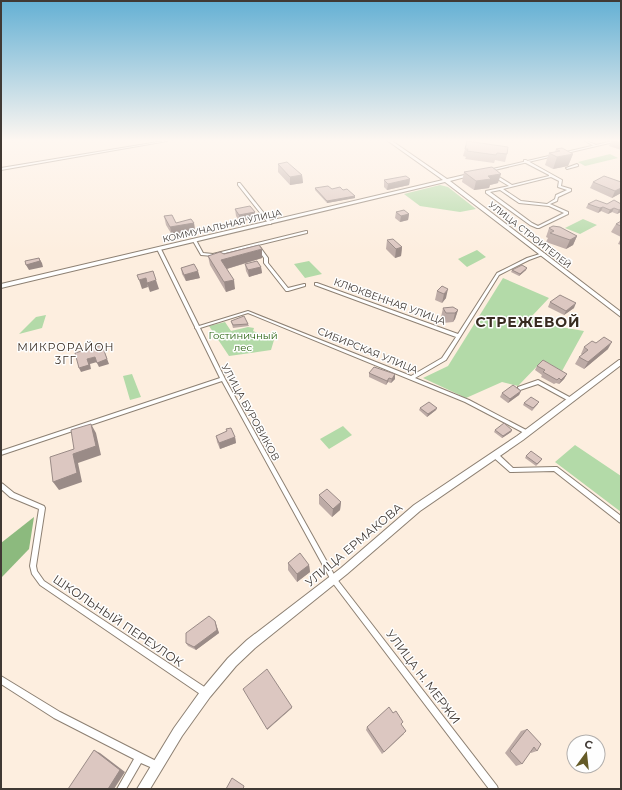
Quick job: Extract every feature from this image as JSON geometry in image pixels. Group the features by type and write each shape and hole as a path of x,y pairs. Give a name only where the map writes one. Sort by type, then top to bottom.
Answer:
{"main road":[{"name":"УЛИЦА СТРОИТЕЛЕЙ","path":"444,178 621,315"},
{"name":"КОММУНАЛЬНАЯ УЛИЦА","path":"1,286 457,178"},
{"name":"УЛИЦА ЕРМАКОВА","path":"143,789 206,693 246,648 334,580 417,508 571,400 621,362"}],"street":[{"path":"499,178 511,186"},
{"path":"482,192 546,178"},
{"path":"548,204 556,200 557,196 570,190 559,186 561,181 555,178"},
{"path":"240,184 270,223"},
{"path":"487,192 531,224 538,226 567,213 548,204 520,202 501,189"},
{"path":"195,241 202,254 212,255 306,232"},
{"path":"255,244 266,258 266,263 288,290 304,285"},
{"name":"УЛИЦА БУРОВИКОВ","path":"159,249 223,379 334,580"},
{"path":"253,252 260,250"},
{"path":"220,253 224,260"},
{"path":"413,378 439,363 459,336 498,274 528,259 543,254"},
{"name":"КЛЮКВЕННАЯ УЛИЦА","path":"316,284 459,336"},
{"name":"СИБИРСКАЯ УЛИЦА","path":"197,328 248,312 467,401 526,432"},
{"path":"1,453 223,379"},
{"path":"520,388 538,382 571,400"},
{"path":"494,455 512,470 555,469 621,520"},
{"name":"ШКОЛЬНЫЙ ПЕРЕУЛОК","path":"1,486 12,494 42,508 33,566 34,572 42,583 206,693"},
{"name":"УЛИЦА Н. МЕРЖИ","path":"334,580 494,789"},
{"path":"1,680 57,715 157,766"},
{"path":"121,789 140,758"}],"green space":[{"path":"440,185 448,187 476,209 460,212 420,206 404,194"},
{"path":"583,219 597,225 580,234 565,228"},
{"path":"477,250 486,257 467,267 458,259"},
{"path":"309,261 322,274 305,278 294,264"},
{"path":"503,278 549,298 532,316 555,326 584,331 562,371 543,360 518,386 502,382 466,398 423,378 448,366"},
{"path":"46,315 42,328 19,334 36,317"},
{"name":"Гостиничный лес","path":"225,322 231,331 248,327 254,328 253,331 274,340 271,350 229,356 209,326"},
{"path":"132,374 141,397 130,400 123,376"},
{"path":"343,426 352,435 329,449 320,439"},
{"path":"575,445 621,476 621,512 555,462"},
{"path":"34,517 29,549 1,578 1,543"}],"building":[{"path":"396,178 410,179 388,184 384,180"},
{"path":"472,178 491,179 476,181"},
{"path":"601,178 609,178 621,182 621,188 615,191 593,182"},
{"path":"328,186 332,189 340,187 343,190 347,189 355,196 327,201 315,188"},
{"path":"596,200 607,204 614,200 621,204 621,209 619,210 614,208 610,210 588,204"},
{"path":"250,206 255,212 239,215 235,209"},
{"path":"404,210 409,214 401,216 396,212"},
{"path":"172,215 176,223 191,219 194,223 170,227 164,216"},
{"path":"621,221 621,226 616,224"},
{"path":"553,226 560,227 577,236 570,240 550,233 554,231 549,228"},
{"path":"393,239 402,247 396,249 387,240"},
{"path":"259,245 262,249 221,260 234,280 224,282 208,256 220,252 224,254"},
{"path":"39,258 40,261 26,265 25,261"},
{"path":"257,261 261,267 248,270 245,264"},
{"path":"194,264 198,271 184,275 181,268"},
{"path":"522,265 527,268 520,274 512,270"},
{"path":"153,271 156,280 147,283 146,278 139,280 137,275"},
{"path":"442,286 448,289 444,294 437,291"},
{"path":"560,295 576,303 566,311 550,302"},
{"path":"453,307 458,310 455,313 446,313 443,308"},
{"path":"244,316 248,324 233,325 231,321"},
{"path":"604,337 612,342 588,362 579,357 588,350 584,347 592,341 596,343"},
{"path":"102,345 107,359 97,363 95,357 87,359 89,365 79,368 75,353"},
{"path":"543,360 567,374 561,380 559,378 557,380 543,372 545,370 537,366"},
{"path":"374,367 395,374 392,379 389,378 387,381 369,373"},
{"path":"513,385 521,391 510,399 502,393"},
{"path":"531,397 539,402 533,408 524,403"},
{"path":"429,402 437,408 428,414 420,408"},
{"path":"504,423 512,430 503,436 495,430"},
{"path":"91,424 96,446 73,454 77,473 53,482 50,457 74,449 71,430"},
{"path":"231,428 235,437 219,443 216,436 227,431 226,429"},
{"path":"531,451 542,459 537,464 526,456"},
{"path":"327,489 341,502 333,509 319,495"},
{"path":"300,553 309,565 297,574 288,563"},
{"path":"209,616 215,621 217,630 194,647 186,643 186,633"},
{"path":"267,669 292,707 267,729 243,689"},
{"path":"389,707 393,713 396,711 403,722 401,724 406,731 384,752 367,727"},
{"path":"527,729 541,744 537,751 534,747 522,764 510,751"},
{"path":"94,750 120,770 108,789 68,789"},
{"path":"232,778 244,786 243,789 226,789"}],"district":[{"name":"СТРЕЖЕВОЙ","path":"528,322"},
{"name":"МИКРОРАЙОН 3ГГ","path":"66,353"}]}
